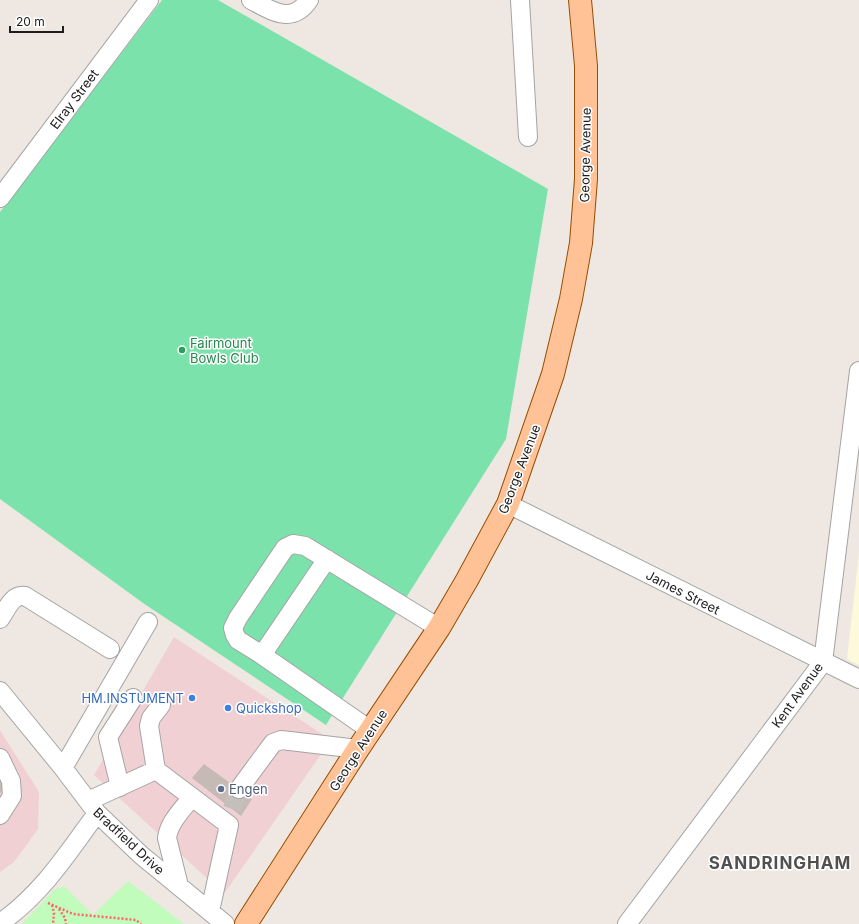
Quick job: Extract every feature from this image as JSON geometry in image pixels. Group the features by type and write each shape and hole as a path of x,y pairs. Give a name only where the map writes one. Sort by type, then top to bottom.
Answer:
{"main road":[{"name":"George Avenue","path":"245,923 358,748 439,628 508,504 553,374 571,299 581,243 586,179 586,66 580,0"}],"street":[{"name":"Elray Street","path":"0,198 149,0"},
{"path":"251,0 276,13 291,14 303,8 309,0"},
{"path":"520,0 528,137"},
{"name":"Kent Avenue","path":"627,924 823,662 859,372"},
{"name":"James Street","path":"508,504 859,679"},
{"path":"370,730 238,640 235,635 234,628 238,618 286,548 293,544 305,546 439,628"},
{"path":"262,655 327,560"},
{"path":"0,619 13,598 20,595 26,596 110,649"},
{"path":"63,768 148,622"},
{"name":"Bradfield Drive","path":"0,691 63,768 92,807 142,855 225,924"},
{"path":"120,787 108,737 133,698"},
{"path":"102,703 122,716"},
{"path":"161,705 151,718 149,726 156,770 192,798 230,817 210,911"},
{"path":"239,789 273,743 281,740 358,748"},
{"path":"0,758 10,781 12,796 0,815"},
{"path":"0,923 15,913 46,882 92,807 120,787 156,770"},
{"path":"179,886 167,838 168,831 173,822 192,798"}],"path":[{"path":"54,924 52,905 73,914 136,920 141,924"},
{"path":"59,908 65,918 66,924"}],"shaded area":[{"path":"859,554 859,665 847,659"},
{"path":"174,637 331,740 224,894 94,775"},
{"path":"0,730 39,792 38,829 14,862 0,872"}],"green space":[{"path":"162,0 218,0 548,189 506,439 326,725 143,603 0,499 0,212"},
{"path":"128,881 184,924 22,924 54,890 64,886 93,915"}],"building":[{"path":"204,764 252,799 241,816 192,778"},
{"path":"0,772 6,782 0,794"}],"tunnel":[{"path":"232,809 239,789"}],"place":[{"name":"Fairmount Bowls Club","path":"182,350"},
{"name":"HM.INSTUMENT","path":"192,698"},
{"name":"Quickshop","path":"228,708"},
{"name":"Engen","path":"221,789"}],"district":[{"name":"SANDRINGHAM","path":"780,863"}]}
